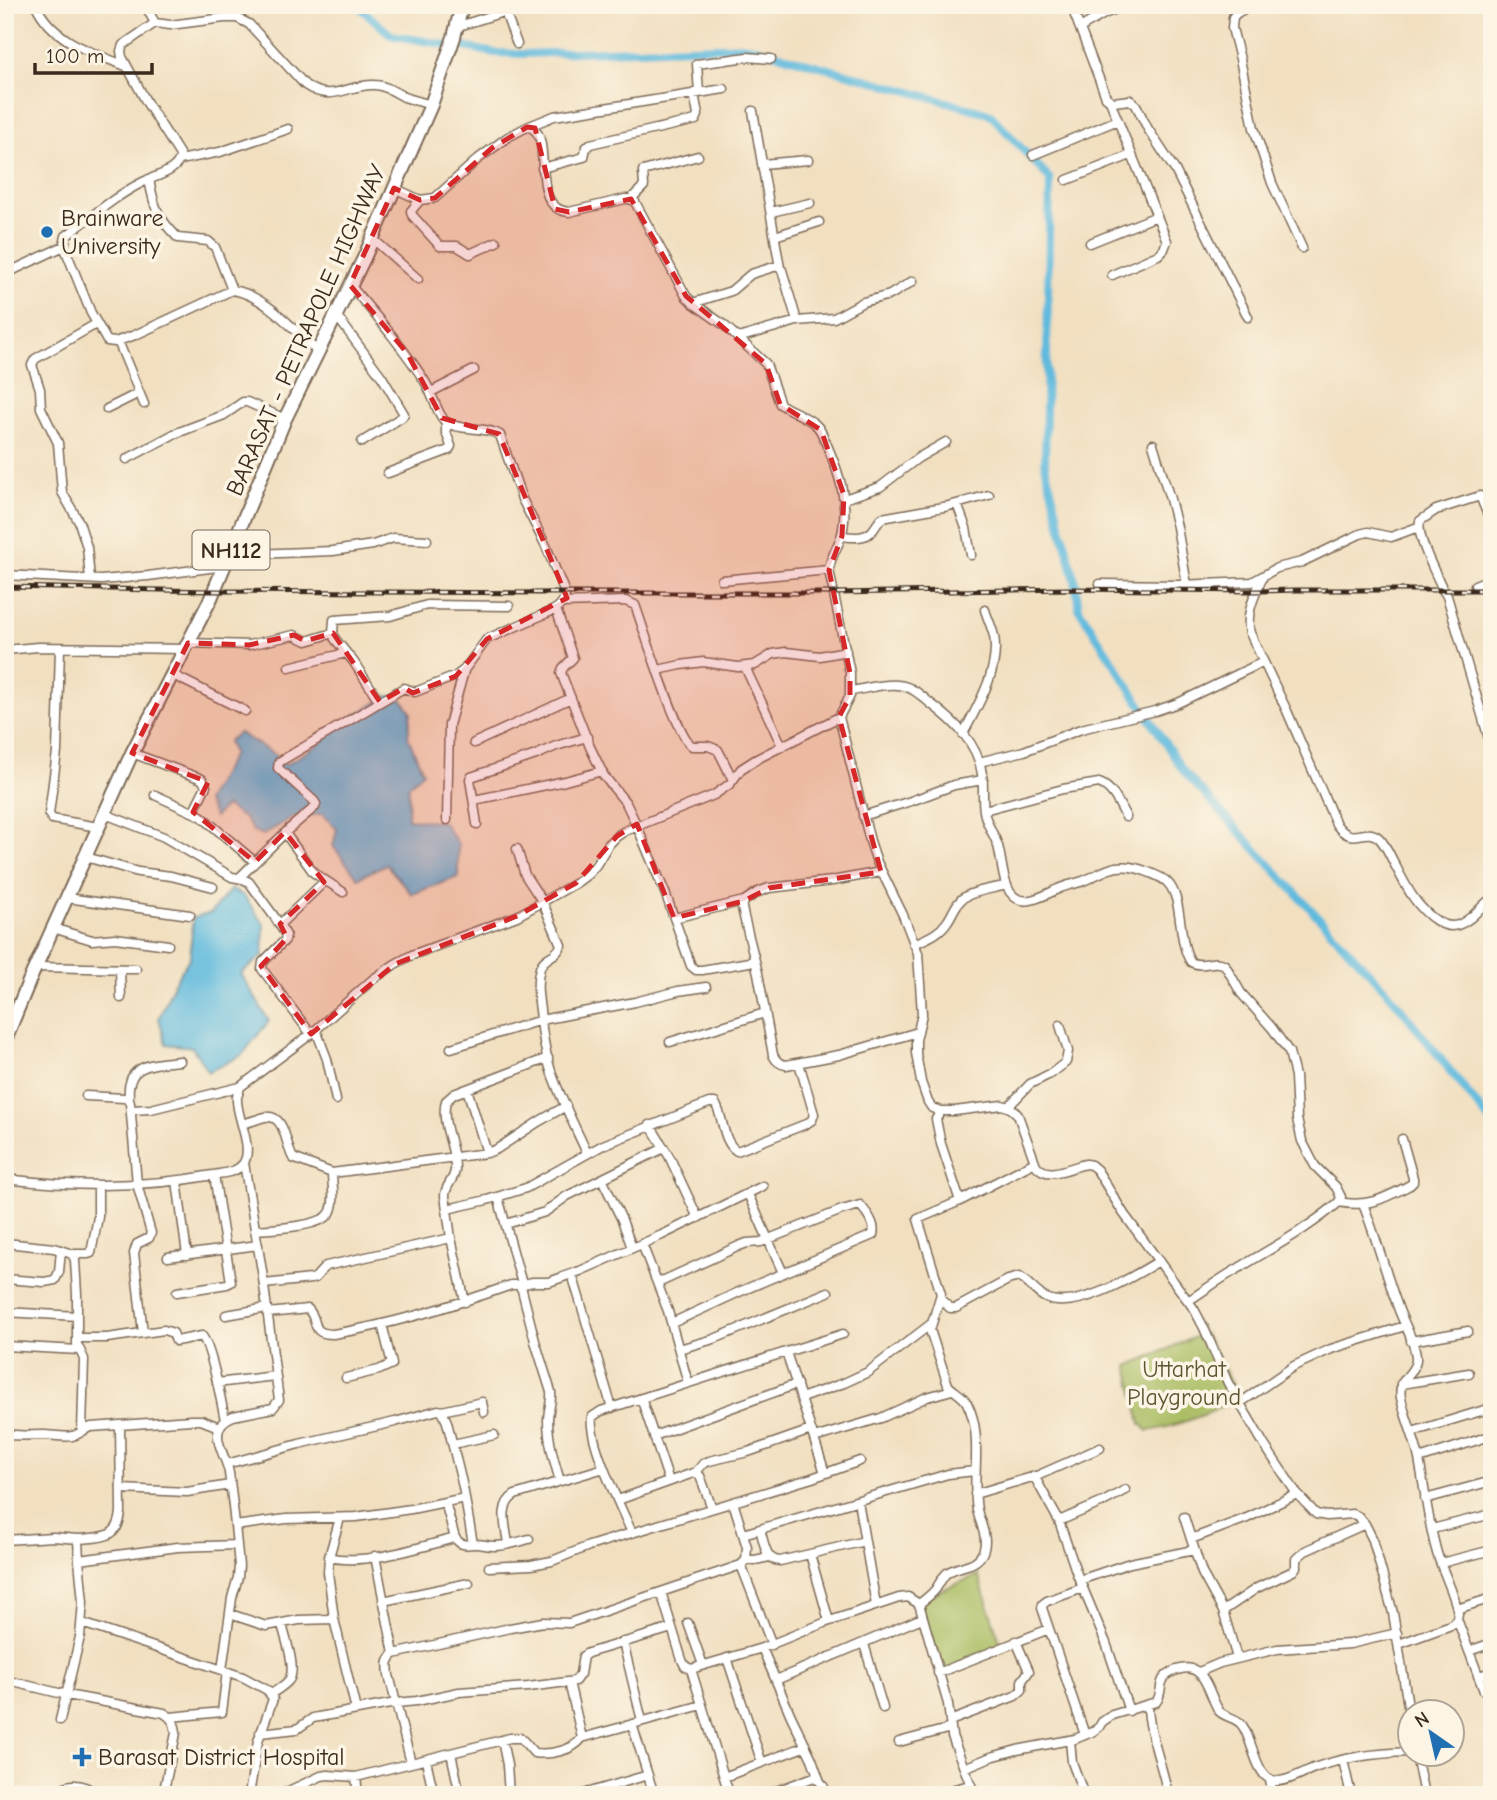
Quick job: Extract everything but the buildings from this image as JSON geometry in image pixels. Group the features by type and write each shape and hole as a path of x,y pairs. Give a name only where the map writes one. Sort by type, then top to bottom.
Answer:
{"highway":[{"name":"NH112","path":"455,32 462,5"},
{"name":"BARASAT - PETRAPOLE HIGHWAY","path":"5,1040 98,827 225,566 285,419 372,238 431,105 455,32"}],"street":[{"path":"36,5 44,20 73,43 88,52 127,66"},
{"path":"145,5 155,23"},
{"path":"225,5 237,18 249,24 312,90 341,92 373,85 383,86 407,98 431,105"},
{"path":"455,32 525,5"},
{"path":"1071,5 1106,97 1110,101 1167,241 1158,255 1112,275"},
{"path":"1080,28 1126,5"},
{"path":"1251,5 1233,17 1232,28 1254,128 1272,183 1302,248"},
{"path":"505,12 517,44"},
{"path":"237,18 170,25 155,23 123,45 121,57 180,155 180,160 177,165 117,197 66,236 64,246 96,324 107,341 118,341 135,335 232,290 254,297 276,313 318,352"},
{"path":"542,168 584,157 590,144 696,120 697,64 747,57 771,59"},
{"path":"394,188 420,200 435,198 478,159 508,137 554,116 724,89"},
{"path":"1110,101 1130,100 1136,105 1175,170 1248,317"},
{"path":"753,111 780,268 797,321"},
{"path":"1032,155 1118,121"},
{"path":"527,127 535,128 541,139 542,168 551,203 555,209 562,212 631,199 644,186 643,171 698,156"},
{"path":"180,160 213,153 288,129"},
{"path":"1067,180 1131,155"},
{"path":"762,164 808,159"},
{"path":"149,179 153,203 158,214 178,238 208,241 215,247 232,290"},
{"path":"86,1096 124,1098 130,1105 151,1109 240,1087 313,1032 394,964 508,920 576,883 596,865 617,836 714,795 745,766 839,717 846,707 851,691 850,673 829,570 830,560 842,536 844,499 839,476 821,430 810,420 780,404 766,364 724,325 692,303 646,220 631,199"},
{"path":"420,200 411,211 412,215 440,246 457,246 470,254 496,242"},
{"path":"771,212 810,203"},
{"path":"1090,243 1157,216"},
{"path":"775,236 820,222"},
{"path":"372,238 418,279"},
{"path":"5,274 64,246"},
{"path":"692,303 731,291 751,274 777,266 780,268"},
{"path":"738,338 797,321 834,318 863,302 890,295 913,281"},
{"path":"349,285 402,347 431,392 446,422 500,435 523,499 549,552 565,593 565,599 559,606"},
{"path":"336,315 385,382 404,414 362,442"},
{"path":"90,579 87,547 79,522 62,492 57,440 41,408 40,389 32,365 35,359 96,324"},
{"path":"118,341 144,404"},
{"path":"431,392 474,370"},
{"path":"107,410 139,393"},
{"path":"127,459 174,434 224,415 243,402 285,419"},
{"path":"388,473 449,450 451,446 446,422"},
{"path":"844,499 880,487 918,458 946,442"},
{"path":"1153,444 1172,507 1187,585"},
{"path":"842,536 866,535 882,518 989,495"},
{"path":"1100,584 1187,585 1252,582 1277,568 1301,562 1360,534 1368,532 1391,537 1418,527 1422,519 1436,510 1480,496 1492,525"},
{"path":"957,504 967,528 971,555"},
{"path":"1418,527 1447,596 1492,749"},
{"path":"230,551 253,554 333,551 373,545 393,538 427,540"},
{"path":"5,563 6,575 90,579 148,576 225,566"},
{"path":"722,580 829,570"},
{"path":"1263,576 1248,614 1250,634 1336,824 1348,836 1377,836 1385,845 1416,903 1442,924 1451,926 1466,921 1492,898"},
{"path":"1475,584 1492,578"},
{"path":"239,878 315,807 316,804 278,768 279,762 404,688 415,692 456,676 464,670 487,639 559,606 632,602 635,605 685,739 692,746 708,746 718,750 733,780"},
{"path":"380,702 335,639 333,621 390,615 423,605 509,606"},
{"path":"559,606 573,655 572,660 561,670 571,698 602,771 626,803 637,826 691,966 696,970 755,961"},
{"path":"963,734 993,667 994,636 985,610"},
{"path":"5,650 38,647 249,645 294,635 307,640 333,633"},
{"path":"60,648 57,752 49,814 52,819 98,827"},
{"path":"658,670 703,662 744,667 755,665 778,653 826,656 846,651"},
{"path":"289,667 346,653"},
{"path":"979,762 1024,751 1064,734 1156,711 1263,662"},
{"path":"744,667 782,746"},
{"path":"447,820 449,725 464,670"},
{"path":"171,674 245,711"},
{"path":"851,691 891,685 906,687 938,709 963,734 974,749 979,762 986,821 997,844 1007,885 1016,898 1030,900 1045,896 1058,888 1117,867 1132,867 1165,879 1175,895 1186,951 1191,962 1200,965 1220,962 1225,965 1241,993 1289,1052 1295,1076 1297,1119 1302,1141 1315,1166 1340,1192 1339,1202 1301,1232 1188,1301"},
{"path":"474,743 571,698"},
{"path":"839,717 870,841 881,872 915,944 922,989 922,1014 916,1053 925,1094 932,1108 955,1111 1002,1105 1008,1107 1018,1115 1035,1162 1041,1171 1047,1174 1086,1164 1097,1170 1124,1214 1188,1301 1204,1328 1228,1383 1297,1494 1316,1514 1353,1514 1365,1524 1373,1540 1393,1613 1406,1699"},
{"path":"477,824 470,779 474,775 587,737"},
{"path":"132,753 202,779 206,786 192,812"},
{"path":"474,800 602,771"},
{"path":"863,816 954,785 982,780"},
{"path":"984,810 1063,789 1099,783 1111,791 1126,817"},
{"path":"155,795 207,820 255,862"},
{"path":"105,814 164,837 227,875 249,883 280,924 286,938 263,962 262,970 313,1032 327,1059 336,1100"},
{"path":"285,833 314,873 343,892"},
{"path":"517,849 525,875 542,901 561,945 558,953 542,963 539,970 541,1020 552,1074 587,1153"},
{"path":"86,857 138,872 171,876 213,887"},
{"path":"881,872 769,888 750,895 744,901 742,908 773,1055 781,1065 799,1063 839,1055 918,1032"},
{"path":"280,924 325,881"},
{"path":"915,944 933,936 946,925 958,902 964,897 1007,885"},
{"path":"67,898 190,915"},
{"path":"674,918 744,901"},
{"path":"53,928 92,940 112,938 168,945"},
{"path":"35,967 136,969"},
{"path":"120,969 121,998"},
{"path":"450,1048 541,1020 706,987"},
{"path":"670,1042 765,1013"},
{"path":"1008,1107 1030,1084 1066,1062 1069,1051 1060,1025"},
{"path":"465,1301 451,1238 445,1191 454,1174 444,1106 450,1097 467,1089 548,1058"},
{"path":"143,1333 135,1248 149,1238 151,1233 137,1184 130,1105 131,1079 138,1070 180,1061"},
{"path":"447,1209 526,1188 587,1153 709,1103 715,1103 719,1108 732,1149 737,1151 795,1129 812,1120 814,1114 799,1063"},
{"path":"5,1434 68,1437 91,1427 201,1420 222,1423 233,1416 276,1405 279,1395 244,1163 246,1149 237,1096 240,1087"},
{"path":"467,1089 487,1153"},
{"path":"242,1124 274,1118 282,1126 289,1152 296,1160 332,1173 487,1153 566,1106"},
{"path":"941,1111 936,1119 941,1144 960,1201"},
{"path":"650,1125 682,1182 698,1218"},
{"path":"1339,1202 1363,1204 1381,1199 1410,1185 1413,1182 1402,1139"},
{"path":"506,1224 545,1212 567,1196 664,1148"},
{"path":"919,1604 935,1590 945,1574 967,1566 982,1556 985,1539 975,1494 976,1443 972,1416 963,1396 952,1390 946,1380 930,1330 940,1299 939,1288 918,1219 960,1201 1035,1162"},
{"path":"5,1179 77,1185 137,1184 177,1181 230,1172 244,1163"},
{"path":"255,1230 323,1220 332,1209 332,1173"},
{"path":"177,1292 230,1283 214,1175"},
{"path":"602,1179 632,1248"},
{"path":"177,1181 187,1255"},
{"path":"5,1243 61,1250 72,1254 91,1253 98,1217 99,1185"},
{"path":"226,1315 308,1309 318,1330 323,1334 382,1324 511,1285 549,1282 572,1274 763,1186"},
{"path":"748,1194 783,1273"},
{"path":"498,1197 551,1392 548,1424 551,1449 560,1481"},
{"path":"1363,1204 1416,1354 1416,1365 1401,1384 1401,1396 1419,1459 1425,1499 1441,1563 1457,1609 1457,1619 1484,1691"},
{"path":"658,1283 739,1246 856,1206 860,1205 873,1224 873,1235 672,1323"},
{"path":"264,1284 311,1279 326,1266 451,1238"},
{"path":"642,1244 672,1323 688,1383"},
{"path":"168,1257 258,1245"},
{"path":"5,1279 55,1280 59,1272 61,1250"},
{"path":"72,1254 75,1260 77,1338 83,1359 82,1431"},
{"path":"940,1299 950,1308 956,1308 1008,1280 1020,1277 1044,1297 1061,1301 1073,1299 1109,1289 1159,1261"},
{"path":"572,1274 611,1408"},
{"path":"679,1349 714,1339 828,1292"},
{"path":"5,1312 77,1316"},
{"path":"346,1378 392,1364 382,1324"},
{"path":"801,1398 868,1372 931,1324"},
{"path":"1240,1402 1294,1366 1340,1346 1405,1325"},
{"path":"77,1338 107,1338 168,1330 173,1333 176,1341 202,1336 206,1341 217,1383 222,1423 218,1437 227,1464 239,1566 222,1670"},
{"path":"1411,1341 1468,1331"},
{"path":"632,1533 604,1468 591,1422 596,1413 844,1334"},
{"path":"5,1346 79,1350"},
{"path":"786,1352 825,1473"},
{"path":"1401,1384 1469,1373"},
{"path":"217,1383 275,1376"},
{"path":"654,1436 797,1384"},
{"path":"618,1500 696,1472 709,1461 881,1418 927,1397 952,1390"},
{"path":"641,1398 669,1481"},
{"path":"227,1464 433,1411 482,1402 484,1412"},
{"path":"1412,1432 1490,1408"},
{"path":"442,1411 453,1444 465,1498 481,1545"},
{"path":"5,1540 53,1537 78,1539 113,1533 119,1526 121,1513 120,1426"},
{"path":"453,1444 494,1435"},
{"path":"1419,1459 1490,1437"},
{"path":"975,1494 1034,1476 1100,1448"},
{"path":"489,1567 552,1561 589,1546 860,1461"},
{"path":"508,1544 504,1510 509,1499 604,1468"},
{"path":"743,1534 948,1474 975,1471"},
{"path":"696,1472 700,1475 712,1508"},
{"path":"1034,1476 1059,1521 1129,1711"},
{"path":"1425,1499 1492,1481"},
{"path":"121,1489 187,1492 230,1486"},
{"path":"1059,1521 1125,1490"},
{"path":"1191,1539 1229,1526 1297,1494"},
{"path":"235,1526 369,1515 465,1498"},
{"path":"858,1501 876,1605"},
{"path":"445,1502 458,1543 508,1544 529,1539"},
{"path":"733,1502 747,1547 743,1562 772,1645"},
{"path":"1432,1529 1492,1514"},
{"path":"1184,1517 1202,1573 1223,1611 1237,1658"},
{"path":"340,1518 329,1557 328,1572 334,1619 356,1710"},
{"path":"1223,1611 1257,1588 1293,1571 1296,1559 1305,1551 1365,1524"},
{"path":"760,1529 769,1557 774,1561 865,1541"},
{"path":"329,1557 355,1559 375,1556 455,1538"},
{"path":"60,1720 82,1623 78,1539"},
{"path":"79,1560 178,1547 237,1545"},
{"path":"1085,1735 1042,1608 1043,1604 1130,1563 1195,1550"},
{"path":"1441,1563 1492,1550"},
{"path":"810,1554 829,1621"},
{"path":"375,1556 394,1654"},
{"path":"411,1763 388,1666 389,1659 394,1654 543,1622 569,1623 743,1562 769,1557"},
{"path":"383,1601 469,1583"},
{"path":"661,1592 682,1660 685,1666 691,1669 772,1645 829,1621 899,1598 908,1597 919,1604 948,1704 958,1755 975,1795"},
{"path":"1457,1609 1492,1598"},
{"path":"230,1614 265,1626 299,1620 334,1619"},
{"path":"776,1680 922,1618"},
{"path":"1399,1644 1440,1630 1457,1619"},
{"path":"82,1623 222,1670 260,1685 271,1694 273,1699 260,1733 249,1795"},
{"path":"688,1623 703,1665"},
{"path":"271,1694 291,1676 291,1662 282,1624"},
{"path":"260,1733 297,1729 313,1718 459,1692 569,1682 578,1678 583,1656 588,1653 672,1628"},
{"path":"939,1673 1049,1629"},
{"path":"1199,1672 1220,1663 1276,1649 1350,1644 1397,1633"},
{"path":"899,1742 951,1724 1020,1693 1021,1681 1029,1671 1016,1641"},
{"path":"623,1642 642,1721"},
{"path":"1469,1651 1492,1643"},
{"path":"864,1644 883,1708"},
{"path":"762,1648 827,1795"},
{"path":"727,1658 762,1763"},
{"path":"964,1768 991,1757 1085,1735 1099,1727 1106,1718 1156,1702 1160,1698 1164,1677 1186,1668 1199,1672 1219,1711 1237,1720 1243,1727 1264,1774 1270,1780 1278,1782 1343,1760 1396,1753"},
{"path":"691,1669 727,1790 720,1795"},
{"path":"170,1717 222,1712 226,1672 222,1670"},
{"path":"1478,1676 1492,1672"},
{"path":"5,1680 66,1695 164,1713 170,1717 176,1732 163,1795"},
{"path":"569,1682 582,1738"},
{"path":"283,1794 321,1776 356,1777 516,1737 521,1738 534,1753 570,1748 582,1738 702,1705"},
{"path":"1148,1705 1149,1720 1168,1795"},
{"path":"632,1724 654,1795"},
{"path":"502,1740 508,1765 509,1795"},
{"path":"1070,1740 1072,1762 1084,1795"},
{"path":"724,1777 806,1746"},
{"path":"451,1753 459,1790"},
{"path":"426,1759 434,1795"},
{"path":"1343,1760 1351,1795"},
{"path":"1419,1769 1424,1795"},
{"path":"580,1795 648,1775"},
{"path":"356,1777 358,1795"},
{"path":"766,1795 814,1777 819,1779"},
{"path":"1270,1780 1273,1795"},
{"path":"55,1795 57,1791 72,1784 89,1787 96,1795"},
{"path":"932,1795 970,1785"}],"highlighted area":[{"path":"527,127 535,128 555,209 569,212 631,199 686,296 766,364 780,404 821,430 844,495 842,536 829,570 850,673 850,696 839,717 881,872 769,888 744,901 674,918 637,824 617,836 576,883 517,916 395,964 311,1034 261,966 287,938 280,924 324,882 285,832 255,862 193,812 208,782 132,753 188,643 249,645 294,635 305,641 333,633 380,702 404,688 413,693 456,676 487,639 567,598 499,434 442,418 407,353 350,285 394,188 420,200 435,198 492,148"}],"green space":[{"name":"Uttarhat Playground","path":"1204,1333 1241,1399 1184,1422 1148,1431 1141,1424 1128,1366"},
{"path":"978,1575 1003,1651 942,1672 919,1603 939,1591"}],"water":[{"path":"388,696 402,699 411,712 408,737 423,772 409,785 408,819 443,822 458,844 458,877 412,894 386,864 358,878 333,846 337,829 322,814 293,817 263,835 253,831 245,819 225,806 215,817 206,801 233,754 228,741 239,733 279,757 285,765 324,741 327,731"},
{"path":"231,889 244,896 264,924 263,955 241,974 269,1021 242,1055 208,1072 192,1047 166,1044 159,1018 174,983 190,957 193,918 211,913"}],"waterway":[{"path":"357,5 391,35 446,45"},
{"path":"459,46 494,53 523,54 748,46 990,114 1050,179 1045,466 1075,580 1079,609 1184,772 1393,998 1492,1124"}],"railway":[{"path":"5,587 565,593 833,593 1068,589 1492,590"}],"place":[{"name":"Brainware University","path":"47,232"},
{"name":"Barasat District Hospital","path":"82,1757"}]}
